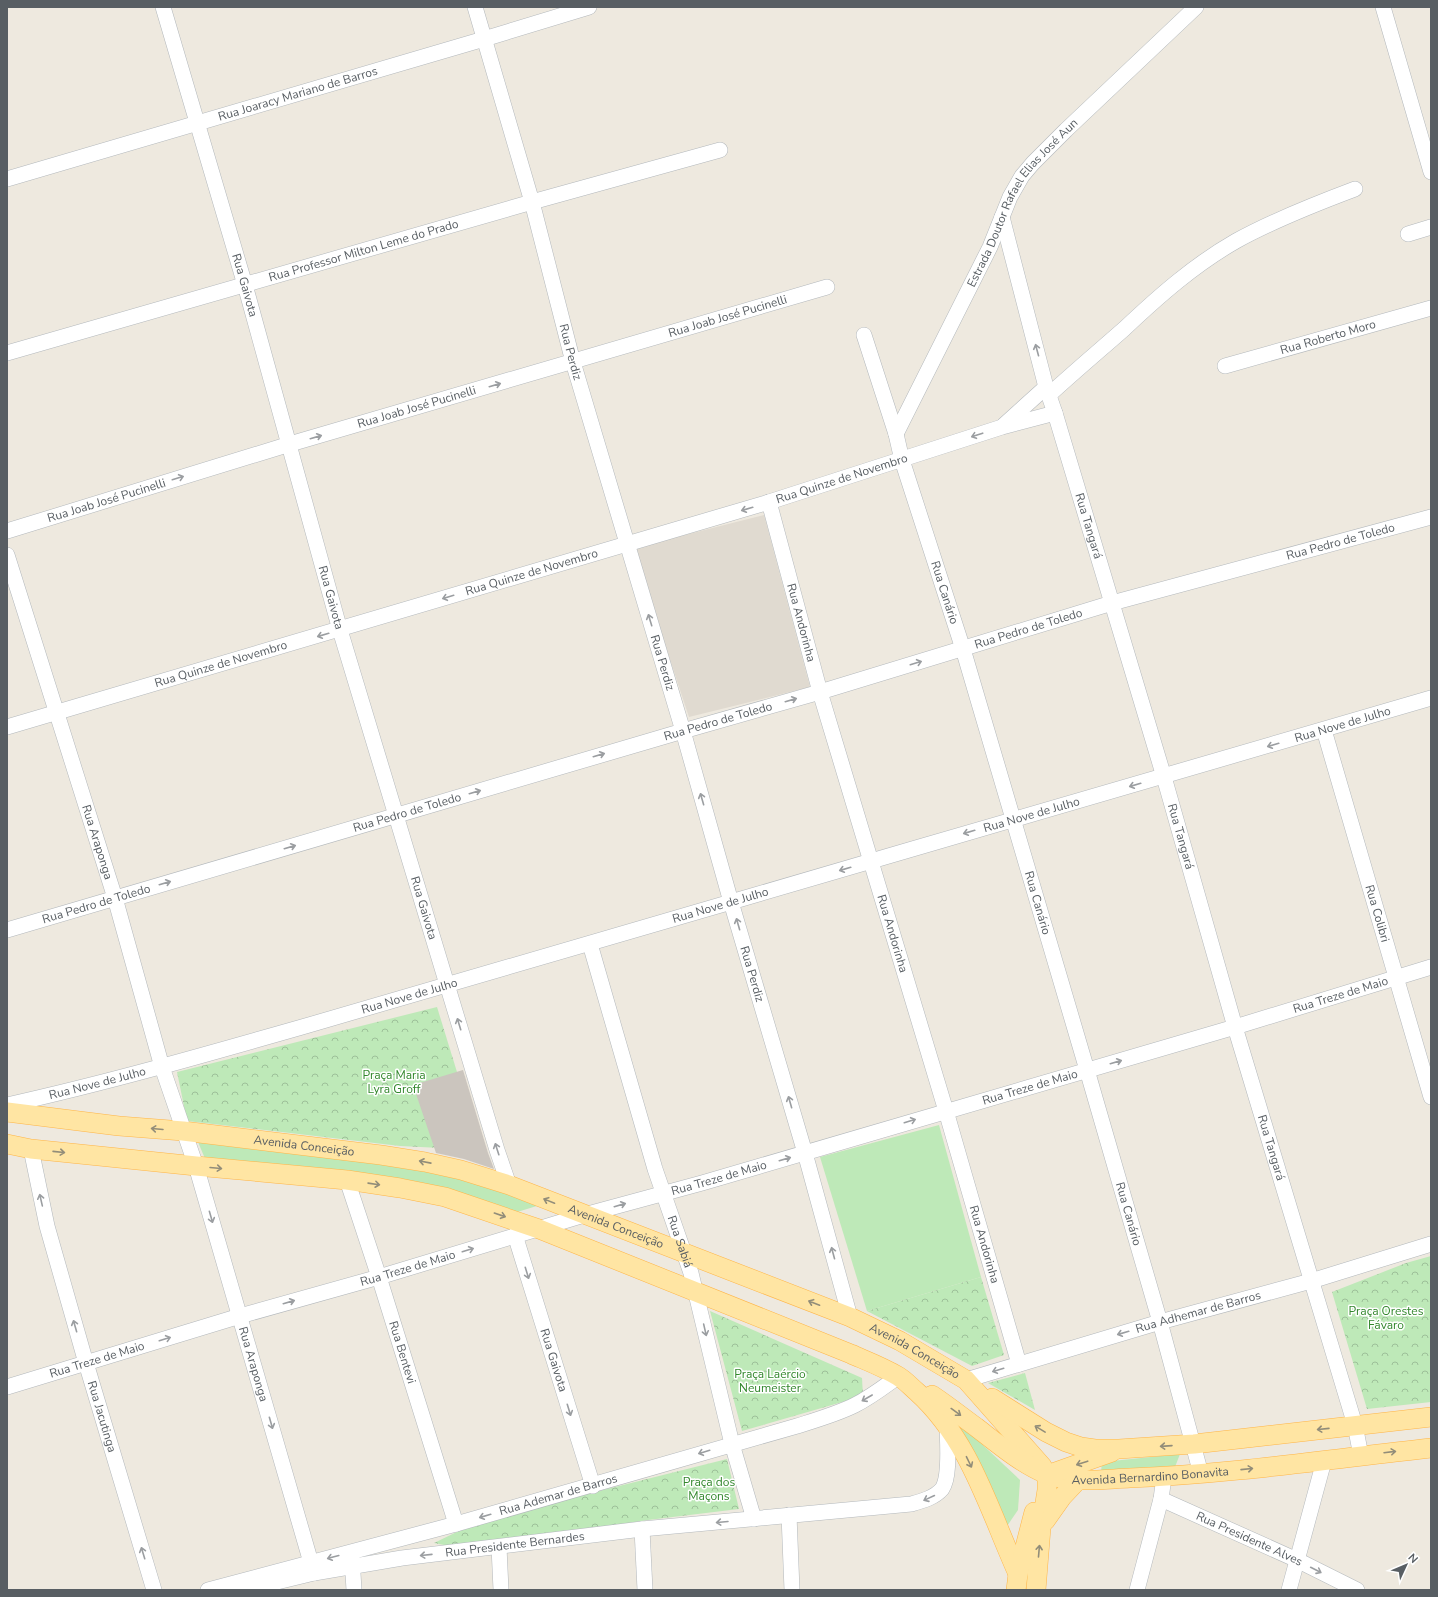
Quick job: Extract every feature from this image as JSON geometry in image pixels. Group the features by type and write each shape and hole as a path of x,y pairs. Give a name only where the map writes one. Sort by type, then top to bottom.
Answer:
{"main road":[{"name":"Avenida Conceição","path":"7,1112 119,1126 183,1131 381,1155 425,1162 461,1170 509,1185 850,1317 900,1341 966,1380 1020,1440 1042,1466 1047,1475"},
{"path":"7,1144 31,1149 347,1180 400,1188 445,1198 539,1229 851,1354 899,1376 936,1410 947,1424 962,1448 978,1479 1003,1541 1017,1582"},
{"name":"Avenida Bernardino Bonavita","path":"899,1376 954,1410 1011,1454 1047,1475 1078,1480 1201,1474 1431,1448"},
{"path":"966,1380 1011,1411 1046,1432 1066,1442 1081,1447 1119,1450 1194,1444 1431,1417"},
{"path":"1047,1475 1119,1450"},
{"path":"1017,1582 1027,1536 1047,1475"},
{"path":"1036,1590 1041,1528 1047,1490 1047,1475"},
{"path":"1041,1528 1062,1497 1078,1480"}],"street":[{"name":"Rua Gaivota","path":"163,7 245,285 340,630 497,1150 509,1185"},
{"name":"Rua Perdiz","path":"475,7 532,202 573,362 683,731 731,902 805,1153 850,1317"},
{"name":"Rua Joaracy Mariano de Barros","path":"7,179 589,7"},
{"name":"Estrada Doutor Rafael Elias José Aun","path":"896,434 990,247 1015,187 1033,163 1066,130 1196,7"},
{"path":"1383,7 1431,172"},
{"name":"Rua Professor Milton Leme do Prado","path":"7,353 532,202 720,150"},
{"path":"1002,427 1048,391 1156,299 1203,262 1235,241 1262,227 1299,210 1355,189"},
{"name":"Rua Tangará","path":"1002,217 1048,391 1164,777 1235,1027 1355,1426 1361,1456"},
{"path":"1408,234 1431,227"},
{"name":"Rua Joab José Pucinelli","path":"7,531 290,444 827,287"},
{"name":"Rua Roberto Moro","path":"1225,366 1340,332 1431,308"},
{"name":"Rua Canário","path":"864,335 896,434 902,460 962,649 1013,819 1160,1322 1201,1474"},
{"name":"Rua Quinze de Novembro","path":"7,728 769,502 1002,427 1055,413"},
{"name":"Rua Andorinha","path":"769,502 820,692 946,1111 1018,1364"},
{"name":"Rua Pedro de Toledo","path":"7,930 820,692 1112,603 1431,517"},
{"name":"Rua Araponga","path":"7,555 115,898 162,1067 196,1166 312,1568"},
{"name":"Rua Nove de Julho","path":"7,1105 74,1090 162,1067 448,986 1013,819 1164,777 1431,698"},
{"name":"Rua Colibri","path":"1324,730 1431,1097"},
{"name":"Rua Sabiá","path":"590,944 663,1194 686,1254 732,1444 754,1519"},
{"name":"Rua Treze de Maio","path":"7,1387 240,1316 379,1277 515,1235 805,1153 1235,1027 1431,967"},
{"name":"Rua Jacutinga","path":"31,1149 47,1226 86,1363 154,1590"},
{"name":"Rua Bentevi","path":"347,1180 379,1277 456,1524"},
{"name":"Rua Gaivota","path":"515,1235 593,1486"},
{"name":"Rua Adhemar de Barros","path":"966,1380 1160,1322 1311,1281 1431,1244"},
{"name":"Rua Ademar de Barros","path":"352,1559 456,1524 593,1486 835,1414 872,1396 899,1376"},
{"name":"Rua Presidente Bernardes","path":"244,1590 312,1568 352,1559 402,1558 642,1529 911,1504 931,1498 941,1489 944,1484 947,1464 947,1424"},
{"path":"1289,1590 1324,1461"},
{"path":"1137,1590 1161,1498 1164,1477"},
{"name":"Rua Presidente Alves","path":"1161,1498 1297,1560 1357,1590"},
{"path":"789,1515 792,1590"},
{"path":"642,1529 645,1590"},
{"path":"499,1547 501,1590"},
{"path":"352,1559 354,1590"},
{"path":"208,1590 312,1568"}],"shaded area":[{"path":"764,515 810,687 689,717 633,548"}],"green space":[{"name":"Praça Maria Lyra Groff","path":"437,1007 481,1150 400,1146 187,1121 177,1072"},
{"path":"939,1125 981,1277 867,1311 820,1157"},
{"path":"198,1142 408,1164 458,1176 540,1205 514,1213 206,1161"},
{"name":"Praça Orestes Fávaro","path":"1431,1256 1431,1402 1367,1409 1332,1292 1406,1263"},
{"path":"981,1277 1004,1355 972,1366 867,1311"},
{"name":"Praça Laércio Neumeister","path":"710,1311 862,1378 863,1396 742,1431"},
{"path":"1025,1373 1035,1410 988,1383"},
{"path":"957,1426 969,1432 1020,1480 1018,1510 1005,1529"},
{"path":"1180,1454 1175,1467 1101,1472 1102,1462"},
{"name":"Praça dos Maçons","path":"727,1459 739,1509 648,1520 512,1541 449,1546 434,1543 469,1526 599,1491"}],"building":[{"path":"463,1070 494,1169 464,1159 436,1153 413,1085"}]}
